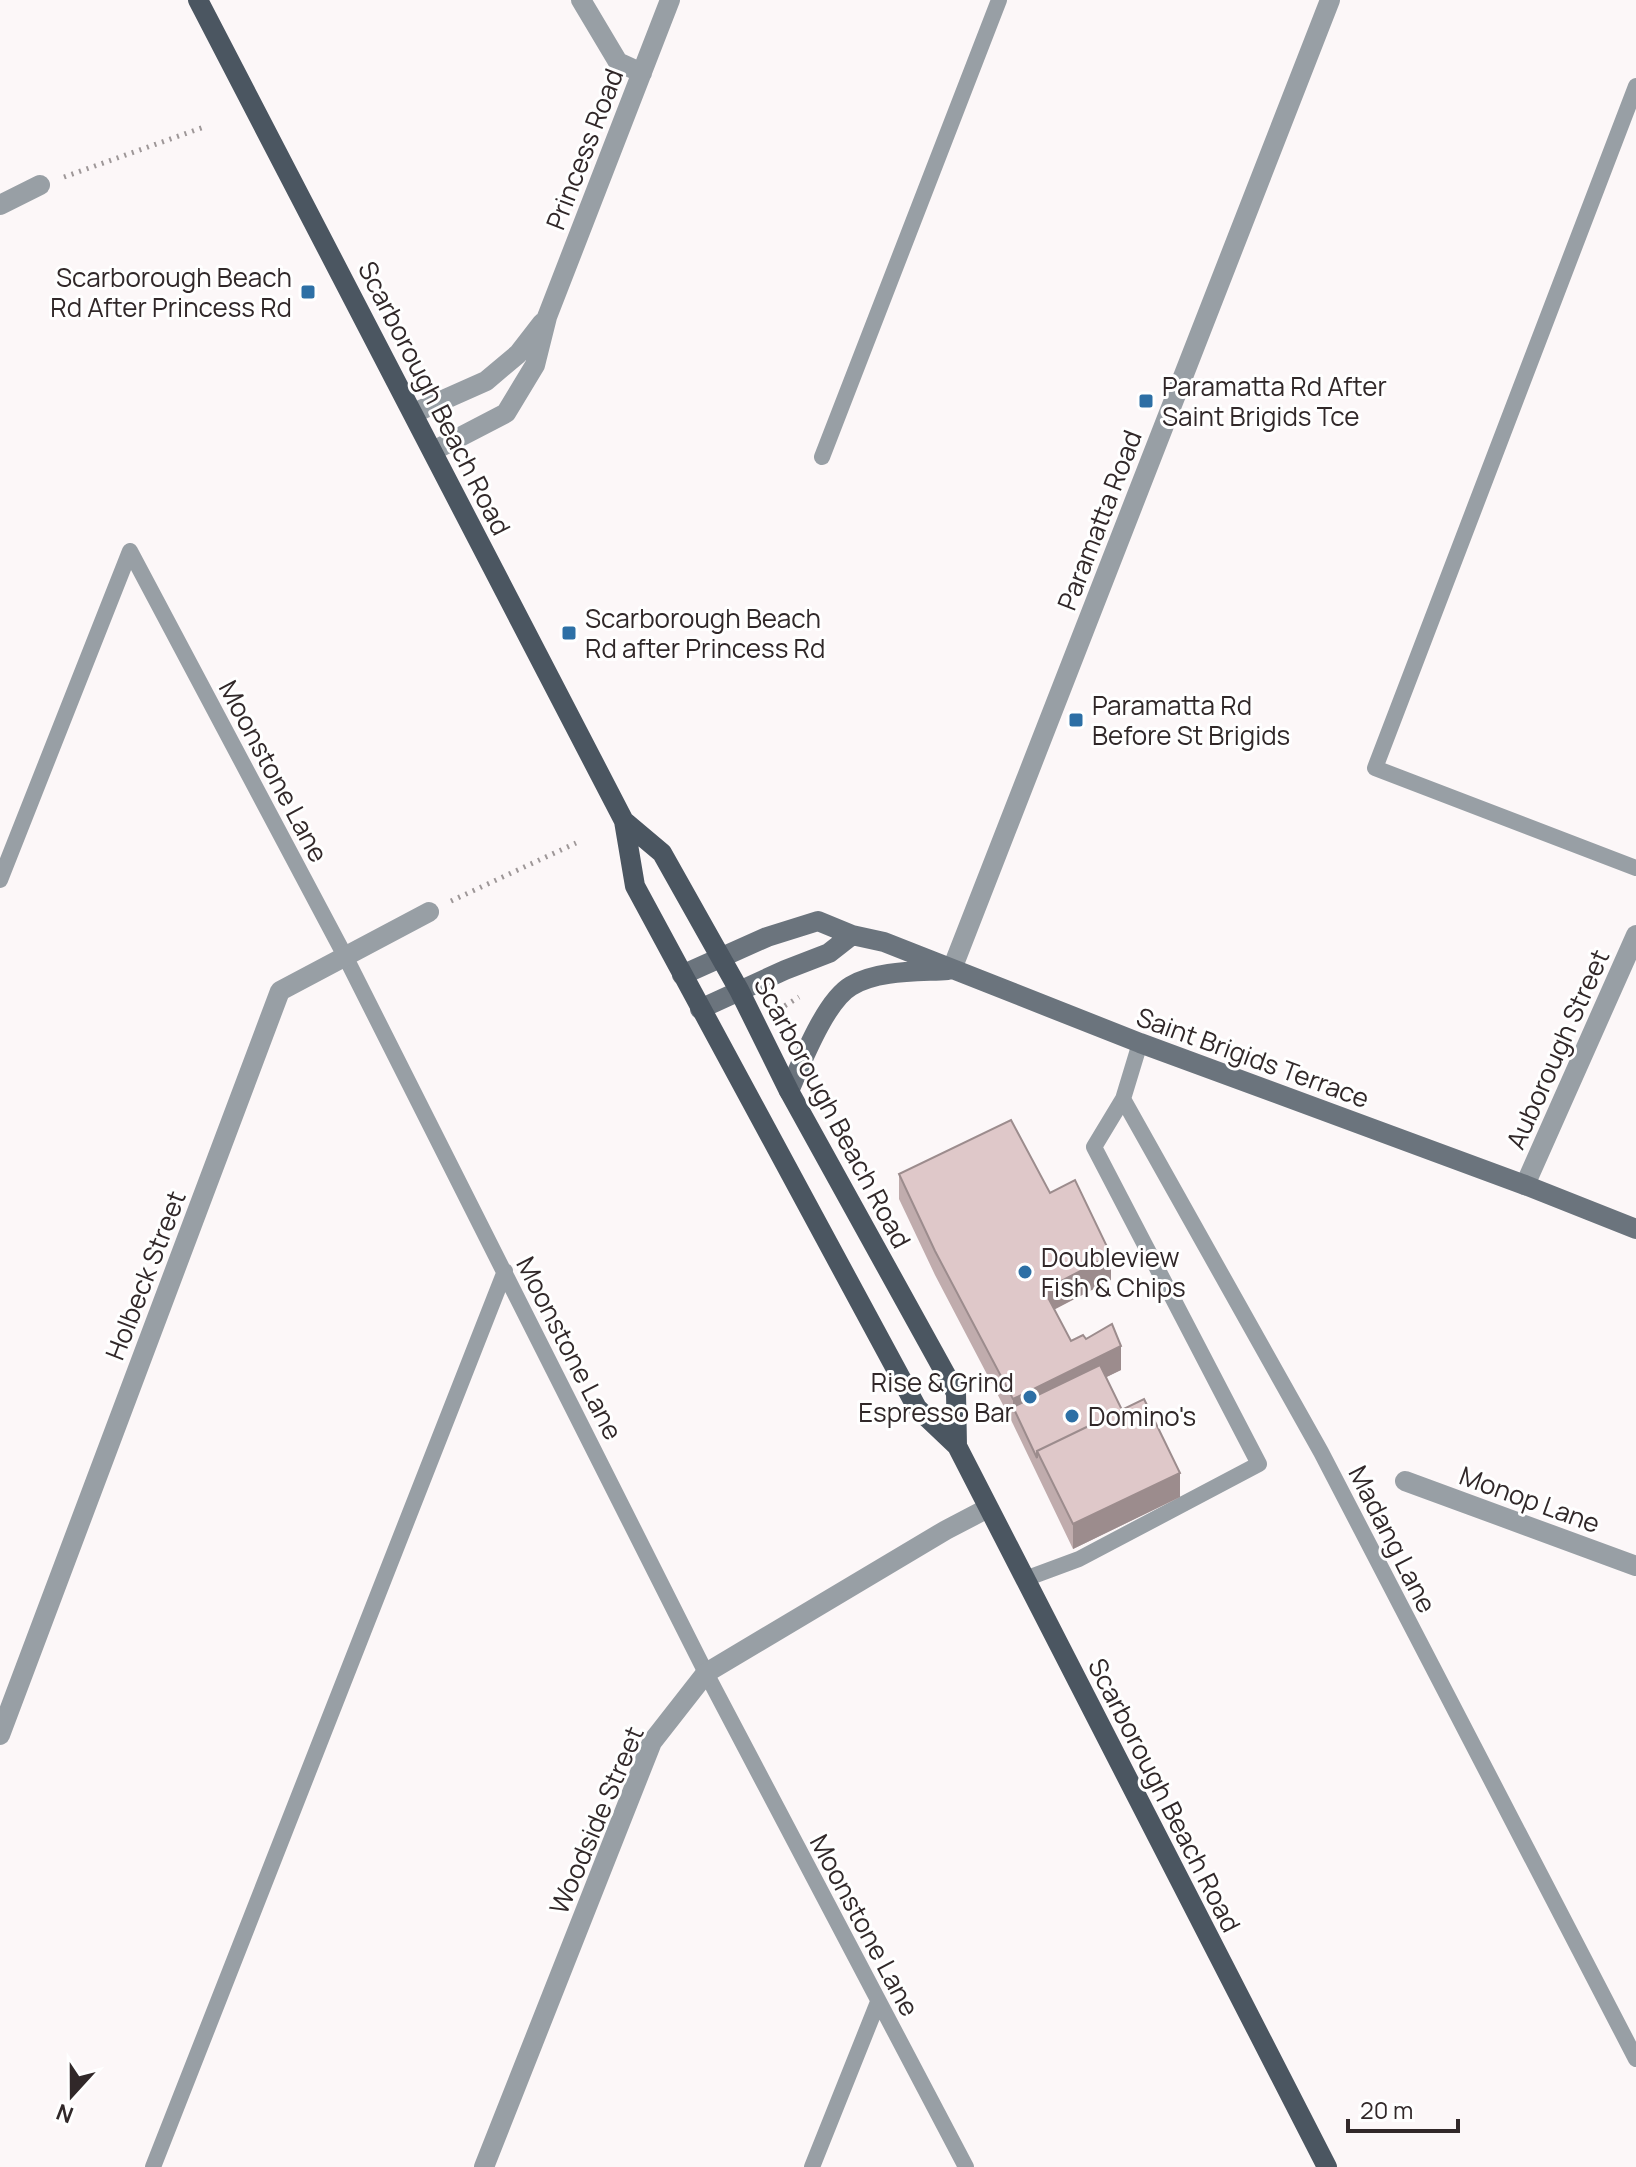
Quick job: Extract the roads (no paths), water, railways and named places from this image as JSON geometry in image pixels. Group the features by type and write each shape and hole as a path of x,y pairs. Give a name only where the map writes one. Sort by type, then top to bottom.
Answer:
{"main road":[{"name":"Scarborough Beach Road","path":"198,0 624,821 635,886 917,1408 957,1446 1327,2167"},
{"name":"Scarborough Beach Road","path":"624,821 662,853 956,1393 957,1446"}],"street":[{"path":"581,0 618,62 642,73"},
{"name":"Princess Road","path":"433,451 506,413 535,365 547,317 670,0"},
{"name":"Paramatta Road","path":"952,969 1330,0"},
{"path":"0,205 40,185"},
{"name":"Princess Road","path":"414,413 486,381 518,354 547,317"},
{"name":"Holbeck Street","path":"0,1735 280,991 429,912"},
{"name":"Saint Brigids Terrace","path":"682,975 767,937 818,921 852,935 884,942 1140,1043 1636,1229"},
{"path":"700,1009 829,953 852,935"},
{"name":"Auborough Street","path":"1525,1185 1636,935"},
{"path":"789,1091 818,1028 849,986 890,975 952,969"},
{"name":"Monop Lane","path":"1405,1481 1636,1566"},
{"name":"Woodside Street","path":"484,2167 652,1742 706,1673 988,1508"}],"lane":[{"path":"822,457 999,0"},
{"path":"1636,86 1375,768 1636,868"},
{"name":"Moonstone Lane","path":"0,880 130,551 345,956 706,1673 966,2167"},
{"path":"1025,1579 1079,1559 1259,1464 1094,1147 1123,1099 1140,1043"},
{"name":"Madang Lane","path":"1123,1099 1321,1452 1636,2059"},
{"path":"153,2167 505,1271"},
{"path":"812,2167 878,2002"}],"place":[{"name":"Scarborough Beach Rd After Princess Rd","path":"308,292"},
{"name":"Paramatta Rd After Saint Brigids Tce","path":"1146,401"},
{"name":"Scarborough Beach Rd after Princess Rd","path":"569,633"},
{"name":"Paramatta Rd Before St Brigids","path":"1076,720"},
{"name":"Doubleview Fish & Chips","path":"1025,1272"},
{"name":"Rise & Grind Espresso Bar","path":"1030,1397"},
{"name":"Domino's","path":"1072,1416"}]}
